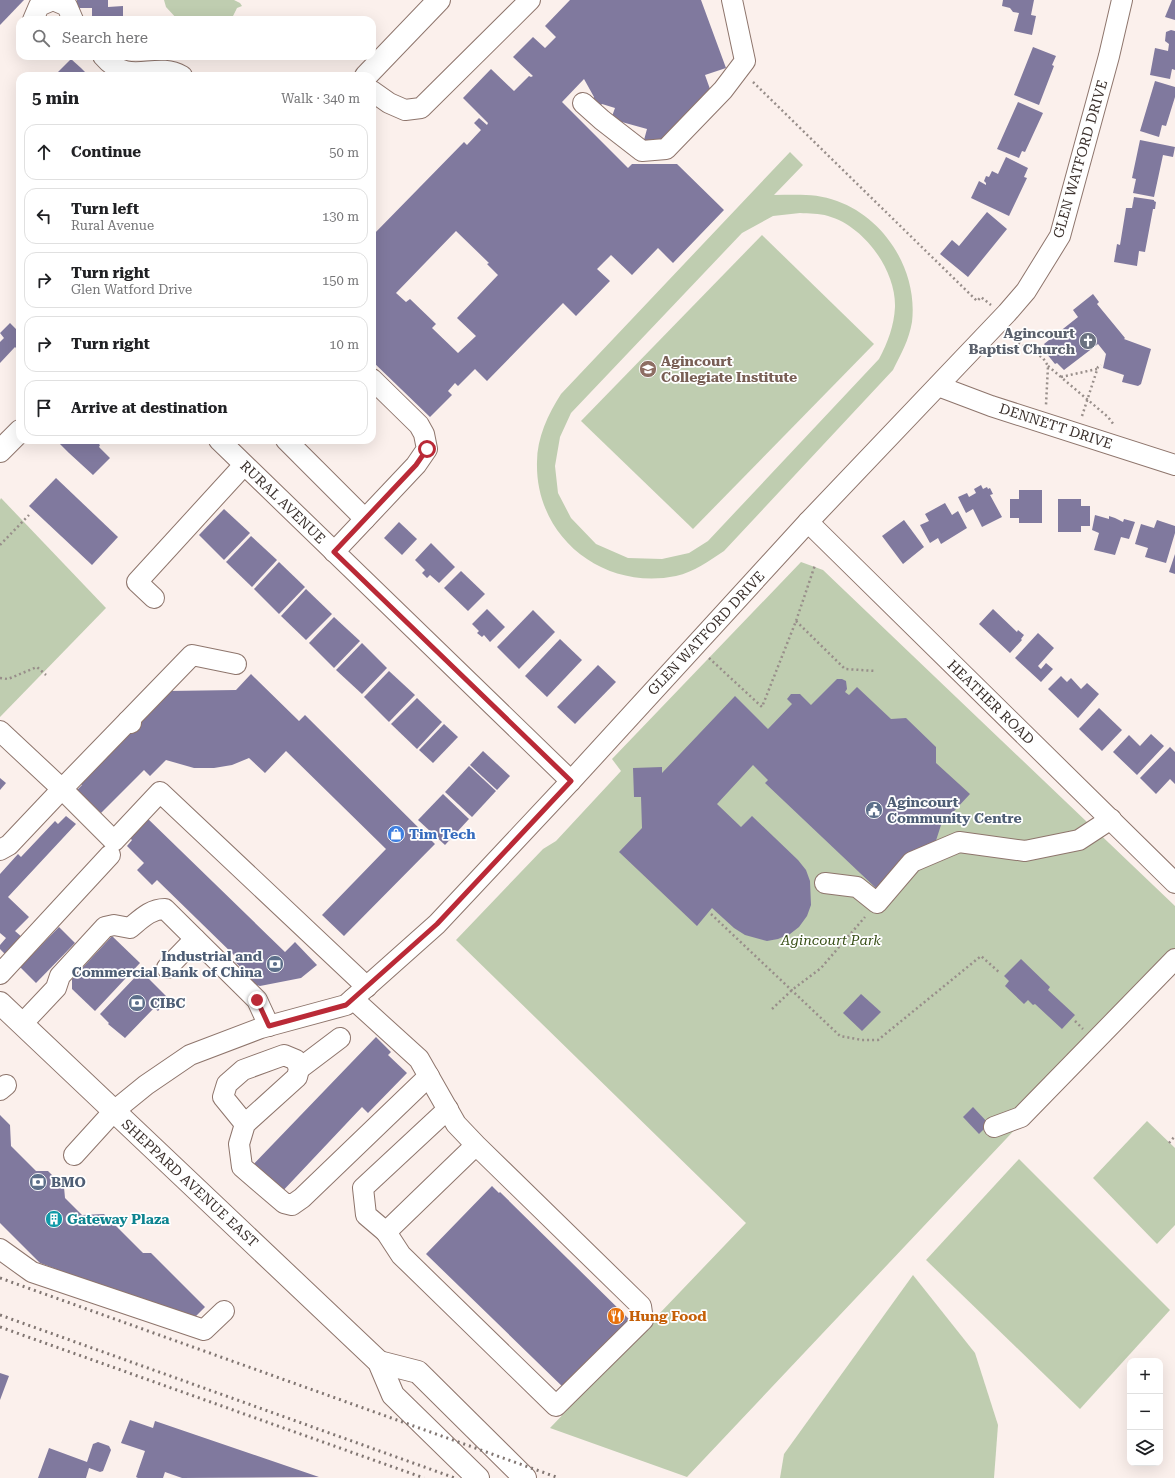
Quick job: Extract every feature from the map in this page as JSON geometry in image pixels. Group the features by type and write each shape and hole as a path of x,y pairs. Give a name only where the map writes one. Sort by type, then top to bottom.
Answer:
{"main road":[{"path":"370,72 439,0"},
{"path":"0,451 16,435"},
{"name":"SHEPPARD AVENUE EAST","path":"0,1003 380,1362 393,1395 478,1478"},
{"name":"SHEPPARD AVENUE EAST","path":"380,1362 418,1372 524,1478"}],"street":[{"path":"35,16 39,6 53,0 67,6 71,16"},
{"path":"376,93 389,103 404,110 422,108 530,0"},
{"name":"GLEN WATFORD DRIVE","path":"74,1155 114,1111 146,1085 190,1055 263,1028 346,1005 437,924 571,781 808,522 1007,313 1026,291 1060,236 1109,56 1122,0"},
{"path":"583,102 602,120 642,151 666,149 723,90 745,61 735,2"},
{"path":"106,60 124,72"},
{"path":"152,72 176,72"},
{"path":"334,552 416,465 427,449 424,434 419,425 376,382"},
{"name":"DENNETT DRIVE","path":"938,386 991,406 1175,465"},
{"name":"RURAL AVENUE","path":"223,444 571,781"},
{"path":"290,444 365,519"},
{"path":"154,598 137,582 244,465"},
{"name":"HEATHER ROAD","path":"808,522 1175,883"},
{"path":"0,850 9,844 130,722 192,655 236,664"},
{"path":"0,731 114,841 160,792 360,993 419,1059 448,1109 456,1124 641,1306 643,1320 556,1406 401,1255 386,1232 366,1215 363,1188 448,1109"},
{"path":"825,882 857,887 877,903 912,862 959,842 1025,851 1079,840 1111,819"},
{"path":"0,974 110,855"},
{"path":"22,1024 56,988 60,976 106,927 114,925 130,928 152,911 165,909 257,1000 269,1061"},
{"path":"167,968 195,939"},
{"path":"994,1127 1021,1116 1175,959"},
{"path":"299,1069 340,1038"},
{"path":"245,1124 223,1097 227,1084 243,1070 284,1056 296,1060 299,1069 297,1078 245,1124 239,1144 242,1167 284,1203 292,1205 302,1198 429,1076"},
{"path":"386,1232 476,1145"},
{"path":"0,1249 32,1272 204,1330 224,1311"}],"path":[{"path":"739,69 977,302 981,297 991,305 1007,313"},
{"path":"1009,336 1043,358 1048,366 1108,417 1116,427"},
{"path":"1082,416 1097,369 1101,365"},
{"path":"1046,405 1048,366"},
{"path":"1061,377 1097,369"},
{"path":"0,545 29,516"},
{"path":"695,646 762,707 796,621 815,565"},
{"path":"796,621 845,669 876,671"},
{"path":"0,678 8,679 37,667 46,675"},
{"path":"772,1009 792,990 821,968 877,903"},
{"path":"711,914 840,1036 862,1040 878,1040 981,956 1000,973"},
{"path":"1169,1143 1175,1136"}],"green space":[{"path":"164,0 234,0 242,6 237,8 233,16 174,16 166,7"},
{"path":"790,152 803,165 774,195 806,195 829,198 854,209 870,220 883,233 895,249 904,266 910,284 912,322 907,341 893,370 724,551 689,572 676,576 649,578 623,575 599,566 578,553 561,535 548,514 539,489 537,453 544,426 561,394","holes":["800,213 828,216 841,221 854,229 865,239 884,265 894,293 895,307 890,334 879,359 708,541 689,553 662,559 628,558 596,544 571,518 558,493 555,466 560,437 571,413 742,233 773,216"]},
{"path":"762,235 874,344 693,529 581,421"},
{"path":"1,498 106,608 0,717 0,500"},
{"name":"Agincourt Park","path":"801,562 823,570 1175,906 1175,960 687,1477 550,1428 746,1223 456,940 543,849 556,841 621,771 612,759"},
{"path":"1147,1121 1175,1148 1175,1225 1157,1244 1093,1178"},
{"path":"1019,1159 1170,1310 1080,1409 926,1260"},
{"path":"913,1275 975,1353 998,1425 994,1478 780,1478 784,1454"}],"building":[{"path":"0,0 24,0 0,25"},
{"path":"77,0 108,0 108,7 123,6 123,16 92,16 92,8 77,8"},
{"path":"570,0 701,0 726,68 705,75 710,89 657,144 644,140 647,129 611,119 615,108 602,104 600,106 593,99 594,97 584,79 562,102 628,168 632,164 677,164 724,210 673,263 658,248 632,275 611,255 597,269 610,281 576,316 563,303 487,381 475,369 458,386 455,383 448,391 452,395 430,417 376,365 376,232 464,142 467,145 481,130 474,123 479,118 487,125 488,123 463,98 491,69 514,91 529,76 533,76 513,57 533,37 545,48 556,37 545,26","holes":["456,231 489,263 487,264 498,275 457,318 476,336 458,353 432,328 436,324 410,299 406,302 396,293"]},
{"path":"1003,0 1034,0 1031,15 1036,16 1032,35 1014,31 1019,13 1013,12 1010,8 1002,6"},
{"path":"1172,0 1175,0 1175,20 1165,17"},
{"path":"1171,30 1175,31 1175,70 1172,69 1170,79 1150,75 1155,48 1168,51 1169,44 1165,41 1166,32"},
{"path":"1033,47 1056,56 1052,65 1054,66 1039,105 1014,95"},
{"path":"70,60 72,60 85,72 58,72"},
{"path":"1155,81 1175,87 1175,97 1166,126 1162,125 1159,137 1140,131"},
{"path":"1018,102 1043,113 1025,152 1022,151 1019,158 997,149"},
{"path":"1140,140 1175,147 1173,157 1163,155 1154,197 1133,193 1136,179 1132,178"},
{"path":"1006,157 1028,168 1024,177 1027,178 1009,216 971,198 979,181 986,185 984,181 986,176 989,177 992,171 998,174"},
{"path":"1134,197 1154,200 1156,202 1155,209 1153,209 1145,252 1139,251 1137,266 1114,262 1117,244 1120,245 1126,208 1132,208"},
{"path":"987,212 1007,229 968,277 940,254 952,240 959,246"},
{"name":"Agincourt Baptist Church","path":"1093,294 1099,302 1097,304 1125,338 1124,339 1151,349 1141,384 1138,386 1122,382 1124,375 1103,368 1106,354 1098,344 1064,370 1057,363 1055,364 1046,353 1049,351 1044,344 1078,317 1073,310"},
{"path":"10,323 16,329 16,348 15,347 0,363 0,342 4,338 0,333"},
{"path":"60,444 99,444 99,447 110,458 93,475"},
{"path":"56,478 118,537 92,565 29,506"},
{"path":"981,485 983,489 987,487 988,489 990,488 993,494 990,495 1002,517 982,527 973,509 966,513 958,497 967,493 969,497 976,493 974,489"},
{"path":"1019,490 1042,490 1042,523 1019,523 1019,518 1010,518 1010,499 1019,499"},
{"path":"1058,499 1081,499 1081,506 1090,506 1090,526 1081,526 1081,532 1058,532"},
{"path":"945,503 952,515 958,511 967,528 941,544 938,538 930,543 920,525 929,521 925,514"},
{"path":"224,509 250,533 224,560 199,535"},
{"path":"1095,515 1109,519 1109,516 1123,522 1124,519 1135,522 1129,539 1121,537 1115,555 1094,550 1099,533 1092,530"},
{"path":"904,520 924,547 903,564 882,536"},
{"path":"1157,520 1175,526 1175,533 1166,563 1145,557 1148,548 1135,544 1141,524 1154,528"},
{"path":"399,522 417,539 402,555 384,538"},
{"path":"251,536 277,560 252,587 226,562"},
{"path":"431,543 455,567 439,583 430,575 427,578 422,573 425,570 415,560"},
{"path":"1175,554 1175,574 1169,572"},
{"path":"279,562 305,587 279,614 254,589"},
{"path":"461,571 485,594 468,611 444,588"},
{"path":"306,589 332,614 306,640 281,616"},
{"path":"487,609 505,627 490,642 484,635 482,637 477,633 479,631 472,624"},
{"path":"993,609 1017,632 1018,630 1024,635 1021,639 1022,640 1010,653 979,624"},
{"path":"533,610 555,632 519,669 497,647"},
{"path":"334,617 360,641 334,668 309,643"},
{"path":"1038,633 1054,648 1038,666 1041,669 1046,663 1053,669 1041,682 1015,658"},
{"path":"560,639 582,660 547,697 525,676"},
{"path":"362,643 387,668 362,694 336,670"},
{"path":"598,665 616,682 575,724 557,707"},
{"path":"389,671 415,695 389,722 364,697"},
{"path":"251,674 299,721 305,715 435,844 344,936 322,915 386,849 286,751 265,773 249,758 232,765 214,768 194,768 166,760 150,776 144,770 101,813 77,790 82,785 79,783 168,691 236,690"},
{"path":"1061,676 1067,682 1071,678 1081,689 1087,683 1099,694 1078,718 1048,689"},
{"name":"Agincourt Community Centre","path":"837,679 846,681 847,689 845,692 849,695 857,687 891,719 906,718 936,747 936,763 970,794 941,825 933,850 879,891 765,783 768,780 753,765 717,804 741,827 752,816 798,860 806,870 810,881 811,905 807,916 799,927 790,934 778,939 767,941 745,935 734,928 712,908 697,926 619,852 642,828 641,797 634,797 633,768 662,767 662,773 735,696 768,729 792,704 787,699 791,694 800,694 811,705"},
{"path":"417,698 442,722 417,749 391,724"},
{"path":"1099,708 1122,730 1102,751 1079,729"},
{"path":"444,724 458,737 433,763 419,750"},
{"path":"1151,734 1164,746 1137,775 1113,752 1129,735 1140,746"},
{"path":"1170,747 1175,752 1175,784 1170,779 1156,794 1140,778"},
{"path":"483,751 510,776 497,790 470,765"},
{"path":"469,766 496,791 472,817 445,792"},
{"path":"0,778 6,783 0,790"},
{"path":"443,794 469,819 445,845 418,820"},
{"path":"66,816 76,824 8,897 29,917 15,931 23,938 6,955 0,949 0,945 6,938 0,933 0,874 18,854 21,857 55,821 58,824"},
{"path":"145,816 285,952 295,942 317,965 301,978 260,986 253,984 242,974 245,971 235,962 238,959 157,880 152,885 137,870 144,863 127,846 132,840 127,835"},
{"path":"59,927 75,943 36,983 20,967"},
{"path":"112,936 140,963 95,1011 72,989 72,979"},
{"path":"1021,959 1050,987 1048,990 1075,1015 1062,1029 1035,1004 1033,1005 1028,1000 1024,1004 1005,986 1009,981 1004,976"},
{"name":"CIBC","path":"141,971 169,999 158,1011 154,1008 125,1038 108,1024 109,1023 100,1014"},
{"path":"861,994 881,1012 862,1031 843,1013"},
{"path":"376,1037 391,1052 388,1055 407,1073 368,1113 362,1107 278,1196 249,1169"},
{"path":"973,1107 989,1124 979,1134 963,1117"},
{"name":"Gateway Plaza","path":"0,1115 10,1125 11,1146 36,1171 48,1171 64,1187 65,1198 82,1215 104,1214 143,1253 151,1253 205,1307 192,1320 40,1263 0,1223"},
{"path":"492,1186 499,1193 500,1192 633,1323 567,1391 426,1254"},
{"path":"0,1373 9,1376 0,1400"},
{"path":"130,1420 153,1428 155,1421 319,1477 182,1478 165,1472 163,1478 138,1478 136,1477 145,1451 121,1443"},
{"path":"98,1442 109,1446 111,1450 103,1471 100,1472 89,1468 86,1478 38,1478 49,1448 87,1462 93,1444"}],"railway":[{"path":"0,1278 559,1478"},
{"path":"0,1315 455,1478"},
{"path":"0,1327 424,1478"}],"place":[{"name":"Agincourt Baptist Church","path":"1088,341"},
{"name":"Agincourt Collegiate Institute","path":"648,369"},
{"name":"Agincourt Community Centre","path":"874,810"},
{"name":"Tim Tech","path":"396,834"},
{"name":"Industrial and Commercial Bank of China","path":"275,964"},
{"name":"CIBC","path":"137,1003"},
{"name":"BMO","path":"38,1182"},
{"name":"Gateway Plaza","path":"54,1219"},
{"name":"Hung Food","path":"616,1316"}],"route":[{"path":"257,1000 269,1026 346,1005 437,924 571,781 334,552 416,465 427,449"}]}
